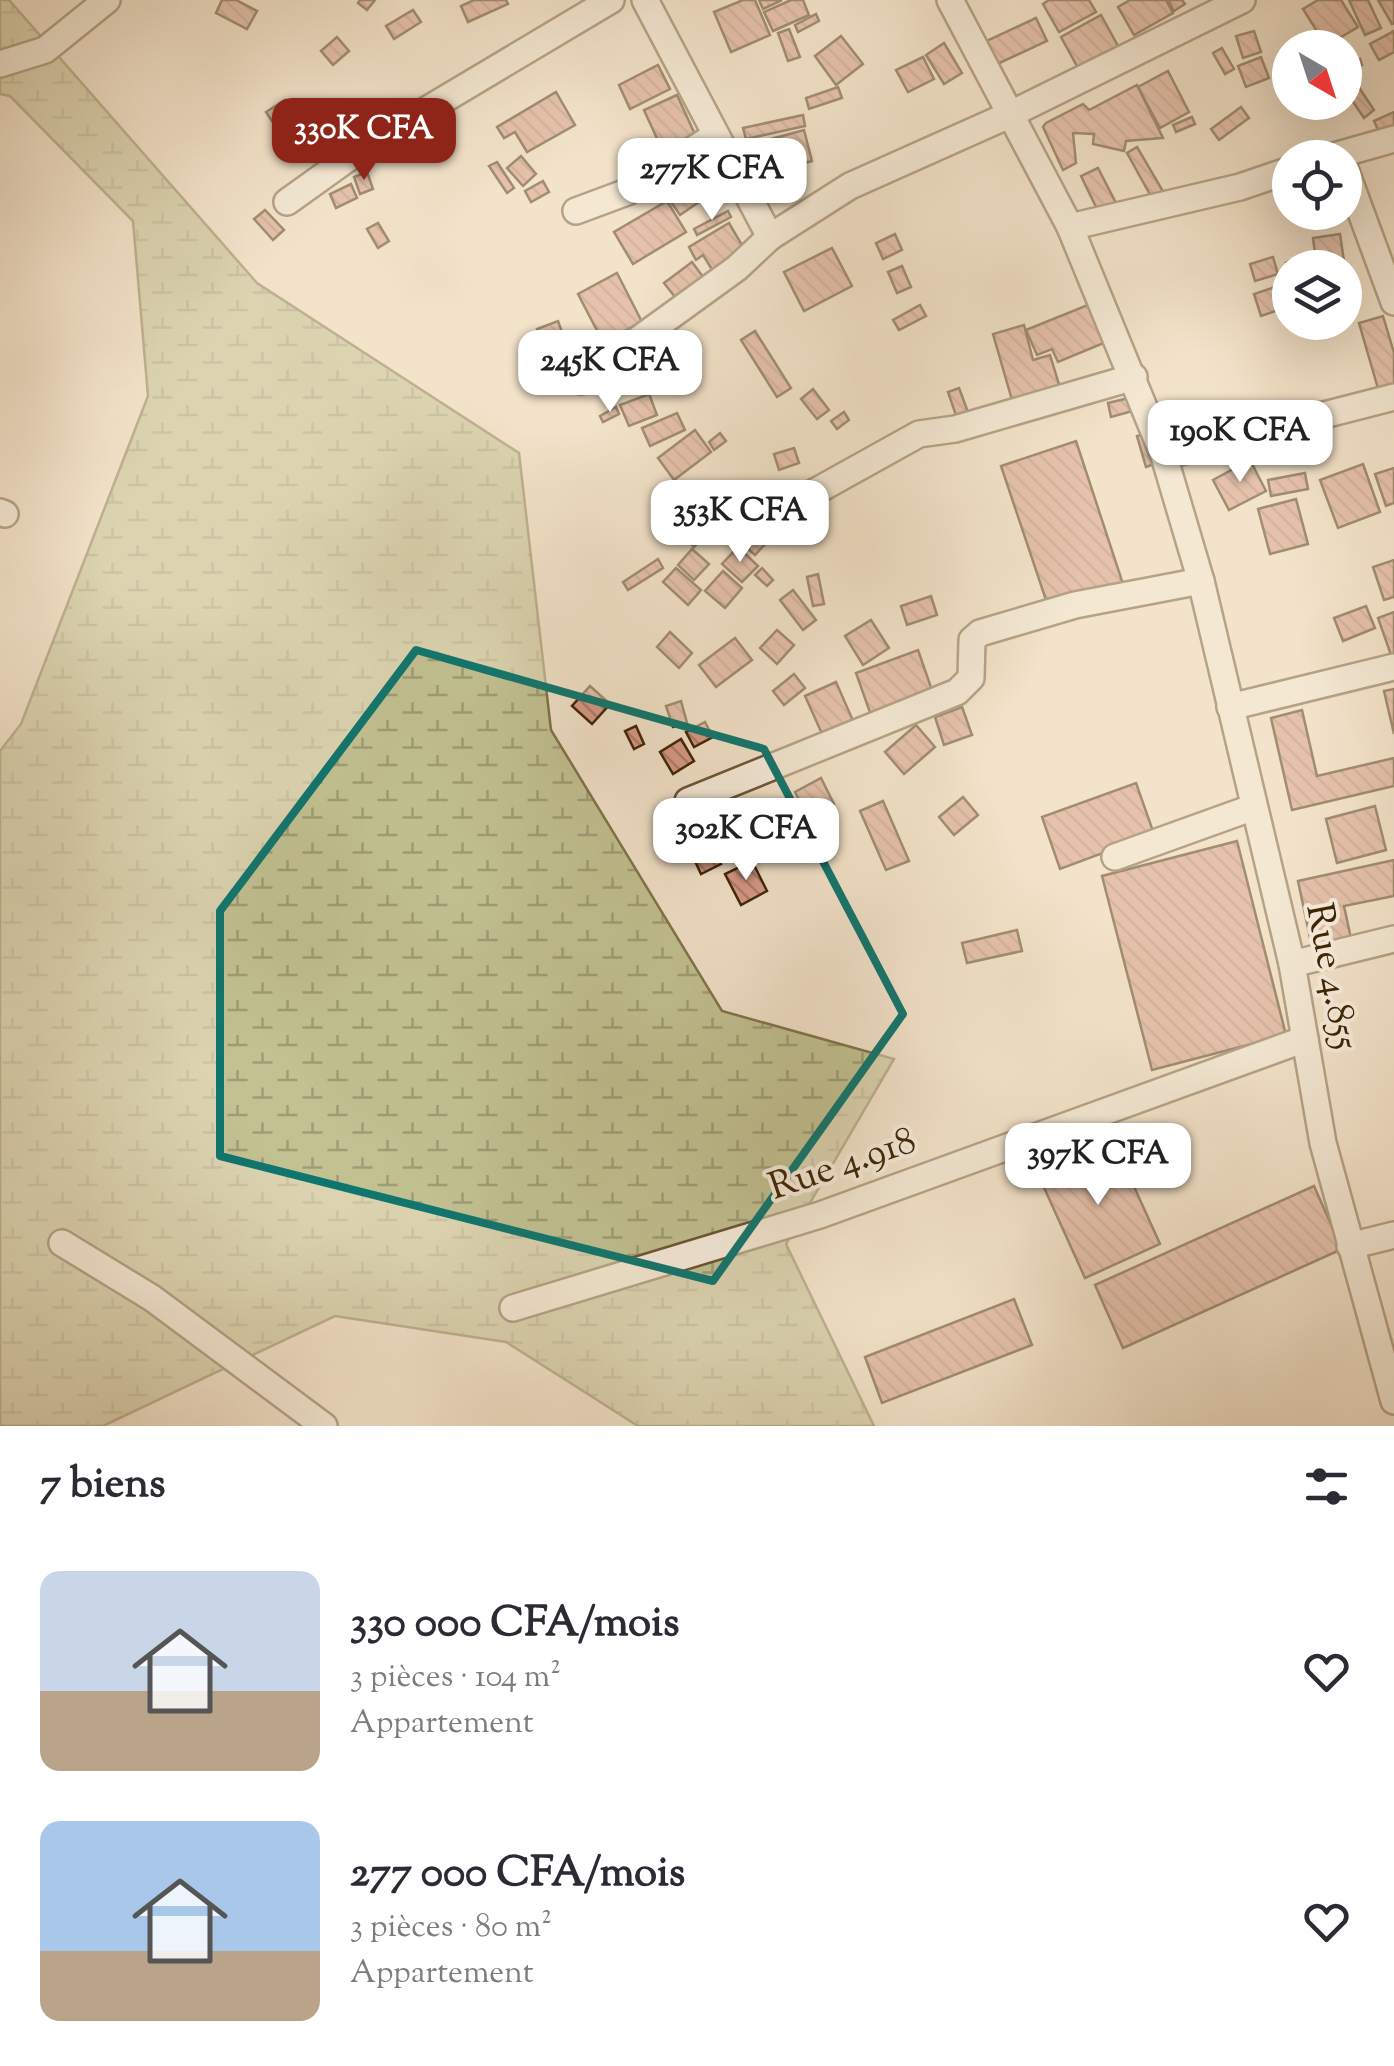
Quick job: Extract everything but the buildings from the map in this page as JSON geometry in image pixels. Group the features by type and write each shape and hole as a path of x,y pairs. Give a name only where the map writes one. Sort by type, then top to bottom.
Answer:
{"street":[{"path":"0,64 45,50 107,0"},
{"path":"287,202 330,168 611,0"},
{"path":"645,0 770,237"},
{"name":"Rue 4.855","path":"950,0 1070,226 1164,456 1201,580 1292,964 1323,1143 1394,1401"},
{"path":"581,381 738,268 770,237 850,186 1009,115 1202,9 1242,0"},
{"path":"576,211 627,192 716,135"},
{"path":"1362,151 1394,140"},
{"path":"1070,226 1272,176"},
{"path":"1362,220 1394,302"},
{"path":"794,504 919,434 956,429 1134,377"},
{"path":"1164,456 1394,397"},
{"path":"688,801 958,692 971,678 972,640 980,633 1076,605 1201,580"},
{"path":"1230,708 1394,667"},
{"path":"1116,857 1254,807"},
{"path":"1292,964 1394,939"},
{"name":"Rue 4.918","path":"513,1308 820,1214 1304,1039"},
{"path":"1350,1246 1394,1236"},
{"path":"62,1243 152,1298 324,1426"}],"highlighted area":[{"path":"416,650 764,749 903,1014 713,1281 220,1156 220,911"}],"green space":[{"path":"0,0 9,0 257,283 519,453 551,730 722,1011 894,1059 786,1244 874,1426 638,1426 506,1342 335,1316 103,1426 0,1426 0,751 21,724 148,396 133,221 10,96 0,94"}]}
